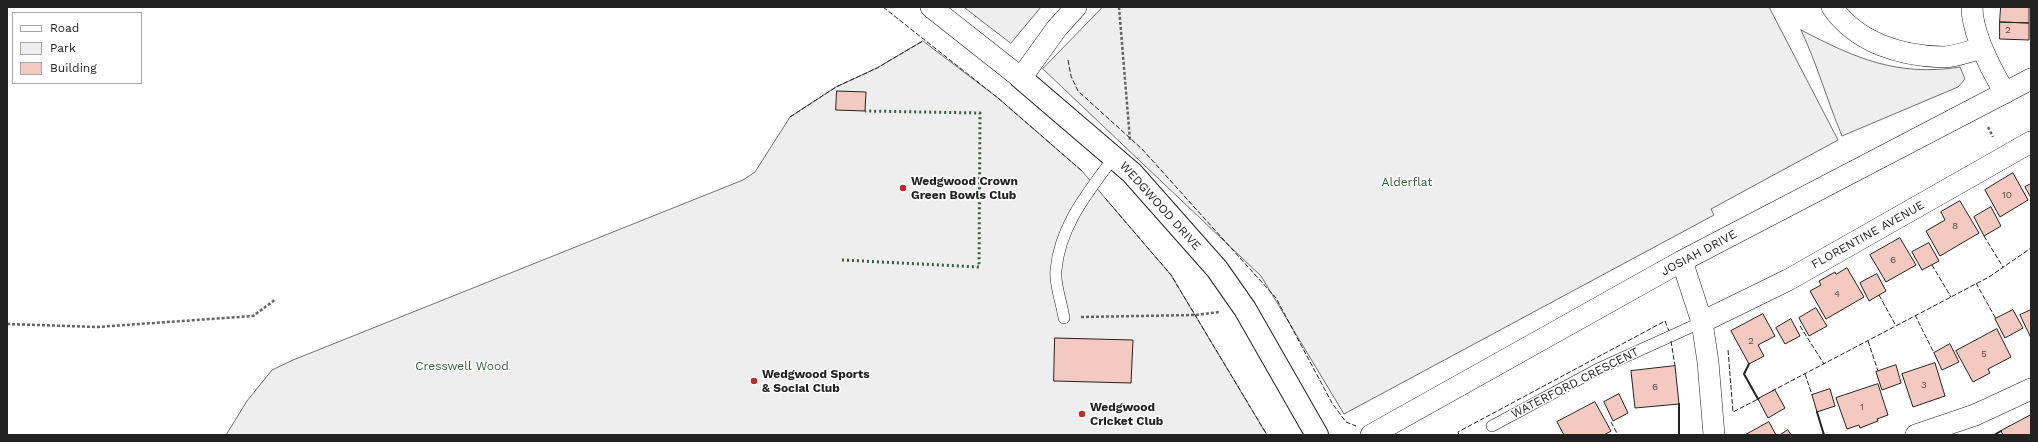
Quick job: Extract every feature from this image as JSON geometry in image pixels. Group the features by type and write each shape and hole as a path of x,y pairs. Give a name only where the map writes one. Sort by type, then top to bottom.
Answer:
{"street":[{"name":"WEDGWOOD DRIVE","path":"931,7 1021,78 1132,173 1217,269 1245,309 1317,435"},
{"path":"1021,78 1057,28 1076,7"},
{"path":"1832,7 1840,19 1864,38 1885,48 1944,57 1982,48"},
{"path":"1972,7 1982,48 1990,67 2005,93"},
{"name":"JOSIAH DRIVE","path":"1371,435 1682,261 2031,79"},
{"name":"FLORENTINE AVENUE","path":"1702,322 1788,280 2031,142"},
{"path":"1682,261 1702,322 1708,362 1714,435"},
{"path":"1916,435 1975,415 2031,389"}],"lane":[{"path":"1064,318 1055,271 1063,236 1080,203 1114,157"},
{"name":"WATERFORD CRESCENT","path":"1492,426 1598,369 1702,322"}],"path":[{"path":"1119,7 1132,173"},
{"path":"1977,108 2004,157"},
{"path":"7,324 97,327 253,316 276,298"},
{"path":"1064,318 1195,315 1245,309"}],"green space":[{"path":"964,7 1041,7 1011,43"},
{"name":"Alderflat","path":"1103,7 1769,7 1838,140 1711,209 1714,215 1344,414 1261,276 1043,69"},
{"path":"1801,30 1858,57 1877,63 1916,69 1960,67 1965,79 1958,87 1842,136"},
{"name":"Wedgwood Sports & Social Club","path":"923,41 998,98 1082,171 1171,275 1267,435 226,435 247,401 272,370 293,360 743,180 755,172 790,117 836,87 877,68"}],"building":[{"path":"2001,7 2029,7 2029,23 2000,22"},
{"path":"2000,22 2029,23 2029,40 2000,39"},
{"path":"837,91 866,92 865,111 836,110"},
{"path":"2013,173 2028,200 2000,217 1985,190"},
{"path":"2031,184 2031,198 2025,187"},
{"path":"1960,201 1979,233 1940,256 1926,231 1945,220 1941,212"},
{"path":"1991,207 2001,226 1984,236 1974,217"},
{"path":"1900,238 1916,265 1886,282 1870,255"},
{"path":"1929,243 1939,261 1922,270 1912,252"},
{"path":"1847,268 1864,297 1826,319 1810,291 1821,285 1819,281 1835,272 1836,274"},
{"path":"1877,274 1886,291 1869,301 1860,283"},
{"path":"1816,308 1827,326 1809,336 1799,318"},
{"path":"2013,310 2023,328 2005,338 1995,319"},
{"path":"2031,310 2031,338 2020,315"},
{"path":"1763,314 1775,336 1758,345 1764,356 1749,364 1731,331"},
{"path":"1791,319 1800,336 1785,344 1776,328"},
{"path":"1997,329 2011,357 1988,369 1990,373 1973,382 1956,351"},
{"name":"Wedgwood Cricket Club","path":"1055,338 1133,340 1131,383 1054,381"},
{"path":"1950,344 1959,362 1942,370 1934,353"},
{"path":"1935,363 1945,396 1913,407 1902,374"},
{"path":"1896,365 1901,383 1882,390 1876,372"},
{"path":"1675,366 1679,404 1635,408 1631,371"},
{"path":"1878,384 1888,415 1877,419 1878,421 1860,428 1859,425 1847,429 1836,398"},
{"path":"1830,389 1835,406 1817,412 1812,395"},
{"path":"1775,390 1785,408 1768,418 1758,399"},
{"path":"1619,394 1628,413 1613,421 1604,402"},
{"path":"1595,402 1611,431 1604,435 1564,435 1557,422"},
{"path":"2031,415 2031,435 2003,435 2001,431"},
{"path":"1769,422 1776,435 1745,435"},
{"path":"1788,430 1791,435 1780,435"}],"hedge":[{"path":"842,260 979,267 980,113 865,111"}],"fence":[{"path":"883,7 998,98 1082,171"},
{"path":"790,117 836,87 877,68 923,41"},
{"path":"1068,60 1071,76 1078,91 1142,149 1276,298 1332,403 1346,422 1356,426"},
{"path":"1105,198 1171,275 1267,435"},
{"path":"1984,236 2003,267"},
{"path":"1772,391 1989,277 2031,248"},
{"path":"1932,265 1951,297"},
{"path":"1976,283 1996,319"},
{"path":"1879,295 1896,326"},
{"path":"1915,315 1934,353"},
{"path":"1459,435 1458,432 1665,321 1669,331"},
{"path":"1800,326 1824,364"},
{"path":"1671,341 1675,366"},
{"path":"1868,341 1878,371"},
{"path":"1728,350 1733,412 1760,398"},
{"path":"1805,374 1812,395"},
{"path":"1611,422 1618,435"}],"wall":[{"path":"1749,364 1744,374 1758,399"},
{"path":"1679,404 1679,435"},
{"path":"1817,412 1824,435"},
{"path":"1994,435 2001,431"}],"place":[{"name":"Wedgwood Crown Green Bowls Club","path":"903,188"},
{"name":"Wedgwood Sports & Social Club","path":"754,381"},
{"name":"Wedgwood Cricket Club","path":"1082,414"}],"park label":[{"name":"Cresswell Wood","path":"462,366"}]}
